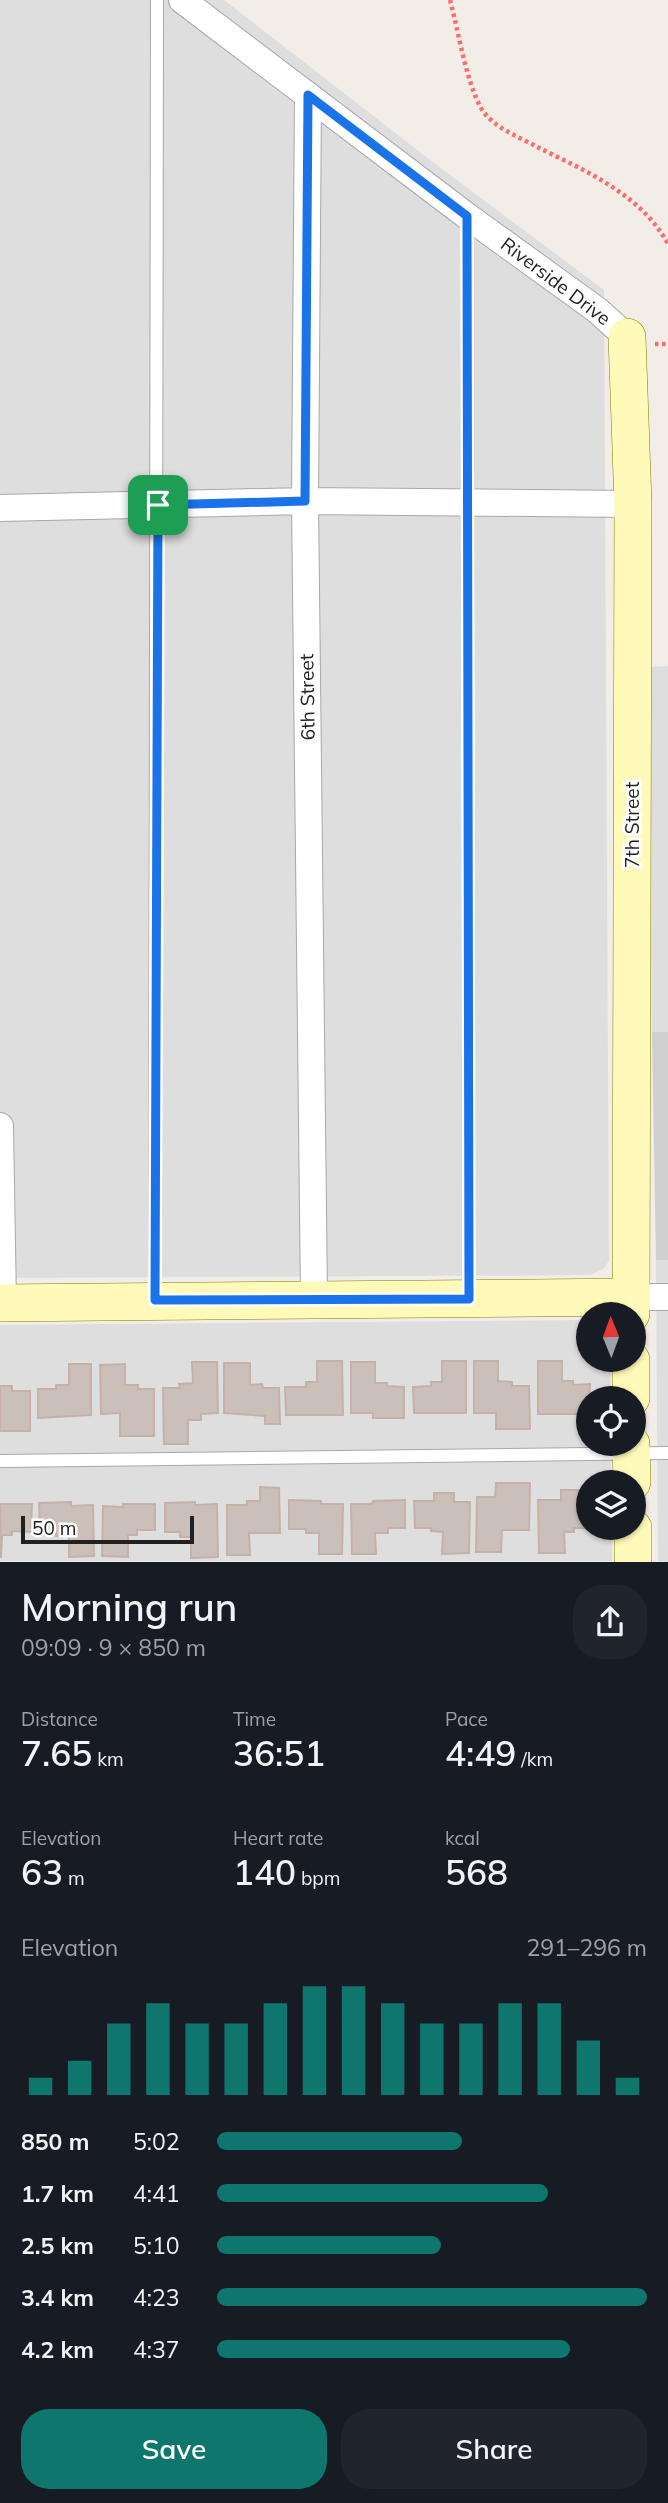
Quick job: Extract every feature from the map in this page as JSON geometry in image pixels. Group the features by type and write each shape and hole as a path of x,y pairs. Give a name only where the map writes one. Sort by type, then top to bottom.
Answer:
{"street":[{"name":"Riverside Drive","path":"182,0 467,216 597,310 627,337"},
{"name":"6th Street","path":"308,95 305,501 314,1299"},
{"name":"7th Street","path":"627,337 633,504 631,1302"},
{"path":"0,508 305,501 633,504"},
{"path":"0,1126 2,1303 469,1299 576,1304"},
{"path":"646,1302 668,1297"},
{"path":"633,1540 633,1562"}],"lane":[{"path":"155,1300 157,0"},
{"path":"467,216 469,1299"},
{"path":"0,1461 631,1460 668,1453"}],"path":[{"path":"450,0 473,88 482,110 499,127 600,179 639,209 668,244"}],"shaded area":[{"path":"0,0 224,0 604,290 609,1261 603,1269 590,1275 0,1278"},
{"path":"668,666 668,1032 652,1032 648,667"},
{"path":"652,1032 668,1032 668,1260 656,1260"},
{"path":"656,1260 668,1260 668,1562 658,1561"},
{"path":"576,1320 576,1372 610,1372 611,1386 576,1386 576,1456 611,1456 611,1470 576,1470 576,1540 612,1540 612,1561 0,1561 0,1325"}],"building":[{"path":"317,1361 342,1361 343,1415 286,1415 285,1387 306,1387 306,1382 317,1382"},
{"path":"442,1361 466,1361 466,1413 414,1413 413,1387 442,1382"},
{"path":"474,1361 498,1361 498,1381 512,1382 512,1386 529,1386 530,1429 496,1429 496,1413 474,1413"},
{"path":"538,1361 562,1361 562,1381 573,1381 573,1385 590,1384 576,1386 576,1414 538,1414"},
{"path":"192,1362 217,1362 218,1413 201,1414 201,1420 188,1420 188,1444 164,1444 163,1388 180,1388 179,1384 193,1383"},
{"path":"351,1362 375,1362 375,1383 404,1387 404,1418 373,1418 373,1413 351,1413"},
{"path":"224,1363 250,1363 250,1385 262,1384 263,1388 279,1388 280,1424 265,1424 265,1416 224,1413"},
{"path":"69,1364 91,1364 91,1415 38,1418 38,1389 56,1389 56,1385 69,1385"},
{"path":"125,1364 125,1385 138,1385 138,1389 154,1389 154,1436 120,1436 120,1413 101,1414 100,1365"},
{"path":"0,1386 12,1386 12,1391 30,1391 30,1431 0,1431"},
{"path":"496,1483 530,1483 529,1530 502,1530 501,1552 476,1552 477,1497 495,1497"},
{"path":"260,1487 279,1488 280,1533 249,1533 250,1555 227,1555 227,1505 247,1505 247,1501 260,1501"},
{"path":"561,1490 576,1490 576,1528 574,1532 564,1532 565,1553 539,1553 538,1500 561,1500"},
{"path":"434,1493 454,1493 454,1502 470,1502 469,1553 442,1554 443,1532 431,1531 431,1528 415,1528 414,1501 434,1501"},
{"path":"289,1500 343,1504 342,1554 319,1554 319,1533 306,1533 306,1529 289,1529"},
{"path":"405,1500 405,1528 388,1528 388,1533 375,1533 376,1554 352,1554 351,1504"},
{"path":"71,1502 71,1506 93,1505 94,1556 69,1557 69,1536 40,1533 39,1503"},
{"path":"195,1502 195,1505 217,1504 218,1557 191,1558 191,1537 180,1537 180,1532 165,1532 165,1503"},
{"path":"0,1504 32,1504 31,1532 12,1531 12,1535 2,1535 1,1558"},
{"path":"123,1504 155,1504 155,1530 137,1530 137,1535 128,1535 128,1557 102,1556 103,1506 123,1507"}],"route":[{"path":"308,95 467,216 469,1299 155,1300 158,505 305,501 308,95"}]}
